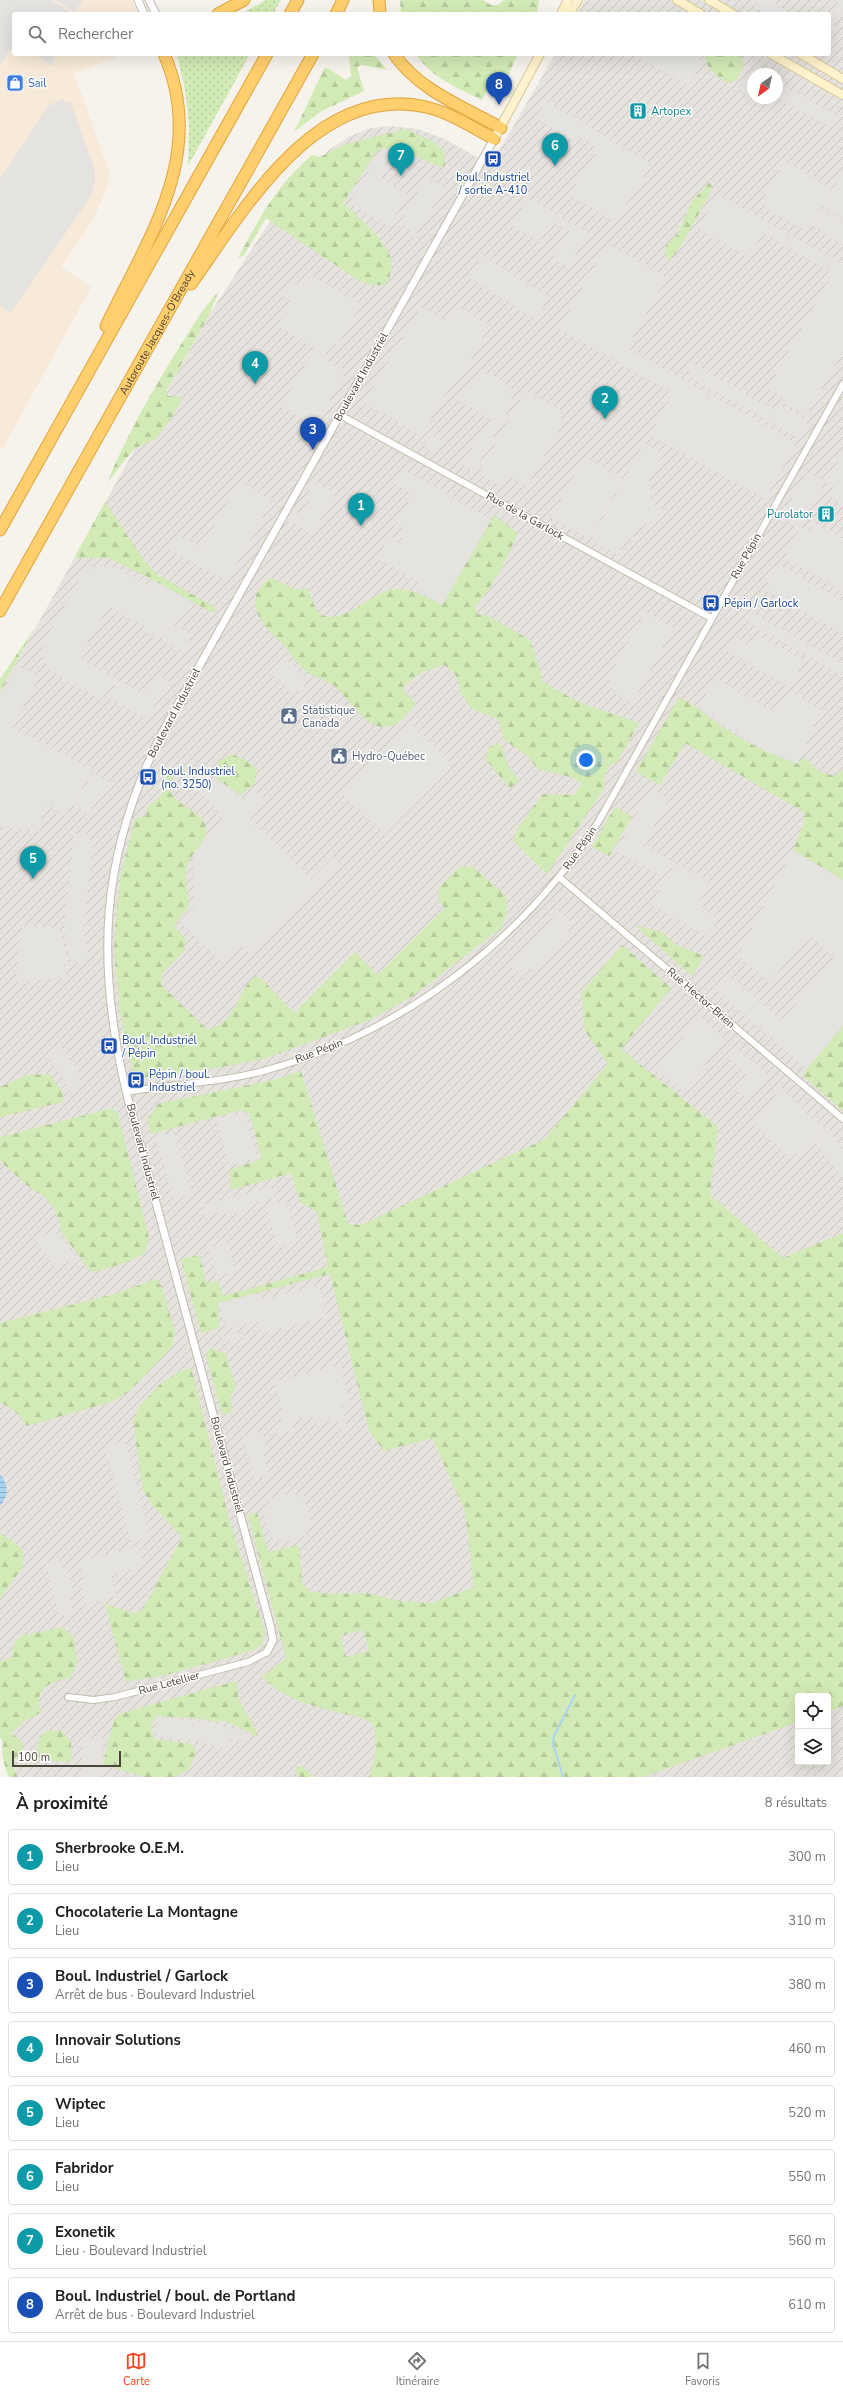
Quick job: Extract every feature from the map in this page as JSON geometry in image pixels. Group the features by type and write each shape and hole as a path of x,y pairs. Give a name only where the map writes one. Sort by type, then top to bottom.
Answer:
{"highway":[{"path":"222,12 244,0"},
{"path":"291,12 298,0"},
{"path":"337,12 343,0"},
{"path":"379,0 380,12"},
{"path":"64,416 158,221 171,187 178,150 178,113 174,84 165,56"},
{"path":"0,530 267,56"},
{"name":"Autoroute Jacques-O'Bready","path":"0,611 312,56"},
{"path":"396,56 408,72 421,82 501,128"},
{"path":"157,332 273,171 301,145 334,122 354,113 376,106 414,105 444,112 494,139"}],"main road":[{"path":"562,12 567,0"},
{"path":"570,12 578,0"},
{"path":"677,0 698,12"},
{"path":"710,0 730,12"},
{"name":"Boulevard Industriel","path":"521,92 539,56"},
{"name":"Boulevard Industriel","path":"494,139 543,56"},
{"path":"775,56 843,95"},
{"path":"804,56 843,79"}],"street":[{"path":"138,0 143,12"},
{"path":"149,0 155,12"},
{"name":"Boulevard Industriel","path":"267,1652 273,1640 270,1625 126,1092 113,1032 107,960 112,887 130,809 141,777 166,726 494,139"},
{"name":"Rue Pépin","path":"126,1092 203,1083 267,1070 331,1047 379,1026 411,1007 469,966 516,924 559,877 581,848 608,806 711,618 843,384"},
{"name":"Rue de la Garlock","path":"340,415 711,618"},
{"name":"Rue Hector-Brien","path":"559,877 843,1119"},
{"name":"Rue Letellier","path":"68,1697 94,1700 116,1697 248,1662 267,1652"}],"shaded area":[{"path":"0,0 132,0 137,12 12,12 12,56 119,56 74,73 109,172 108,185 93,220 61,267 91,287 2,450 0,448"},
{"path":"0,0 52,0 70,12 12,12 12,47 0,65"},
{"path":"56,0 83,0 75,12"},
{"path":"585,0 843,0 843,1777 18,1777 0,1736 0,692 209,315 294,184 330,149 350,136 371,128 391,126 417,129 445,139 491,165 554,56 831,56 831,12 578,12"},
{"path":"758,0 769,0 784,9 782,12 763,12 754,7"},
{"path":"833,0 843,0 843,11 831,32 831,15 838,3"},
{"path":"37,56 55,56 52,66"},
{"path":"692,56 703,62 688,86 639,57"},
{"path":"747,76 747,94 739,89"},
{"path":"786,87 839,117 832,128 783,100 783,92"},
{"path":"64,99 66,103 70,101 94,167 95,181 91,196 11,313 0,306 0,179 50,103 55,106 54,102"},
{"path":"546,101 651,164 615,222 569,194 599,149 576,135 573,140 536,118"},
{"path":"382,149 391,155 378,177 408,195 388,226 350,202"},
{"path":"785,161 832,189 808,232 760,204"},
{"path":"843,172 843,219 823,207"},
{"path":"427,177 444,188 414,238 407,234 410,230 399,224"},
{"path":"718,194 843,265 843,351 806,416 786,404 784,398 768,388 833,273 763,233 748,257 698,229"},
{"path":"528,198 588,233 568,267 553,258 569,231 552,220 539,242 512,226"},
{"path":"823,209 843,221 843,244 813,226"},
{"path":"607,244 666,277 627,348 796,443 765,499 650,435 673,393 559,329"},
{"path":"482,256 549,297 535,319 469,278"},
{"path":"310,275 361,304 337,346 332,343 323,359 346,372 315,426 281,406 315,348 277,326 291,301 283,296 292,281 303,287"},
{"path":"457,306 489,325 464,373 444,396 421,436 364,402 421,307 447,322"},
{"path":"693,364 774,410 777,404 808,421 798,438 687,375"},
{"path":"488,373 506,383 511,389 513,396 506,408 506,414 474,472 462,465 484,426 486,427 491,419 456,399 475,377"},
{"path":"526,390 562,411 560,428 527,486 508,475 501,486 479,473"},
{"path":"432,434 443,441 435,454 424,447"},
{"path":"644,443 663,454 646,487 655,492 650,502 662,509 652,526 642,521 632,539 627,537 618,555 591,540"},
{"path":"842,455 843,505 829,497 834,488 826,483"},
{"path":"585,457 623,479 589,539 551,517"},
{"path":"403,469 491,520 442,605 419,591 422,584 377,558 389,537 399,543 407,530 396,523 413,494 395,483"},
{"path":"807,472 825,482 799,527 781,517"},
{"path":"311,480 335,494 312,534 288,520 293,511 301,515 313,494 306,489"},
{"path":"239,482 272,500 227,581 170,550 178,535 202,548"},
{"path":"815,523 843,539 843,591 784,558 801,527 810,531"},
{"path":"778,564 843,601 843,634 764,589"},
{"path":"102,565 116,568 152,587 155,582 192,603 184,616 167,623 159,640 143,631 145,627 108,606 79,658 116,679 101,700 52,672 44,660 42,650 48,635 81,577 93,567"},
{"path":"645,612 673,628 632,703 614,692 610,683 610,675"},
{"path":"753,613 843,664 843,676 748,622"},
{"path":"171,623 192,635 183,652 161,640"},
{"path":"758,635 804,661 790,687 728,652 736,638 751,646"},
{"path":"284,657 305,678 300,682 305,686 299,692 294,688 290,692 270,672"},
{"path":"17,666 39,676 12,728 93,770 66,815 53,807 42,807 40,831 0,827 0,697"},
{"path":"158,674 169,681 146,719 108,697 118,680 145,695"},
{"path":"715,678 776,713 789,691 821,709 798,763 767,751 723,724 699,707"},
{"path":"410,723 453,766 385,835 341,793"},
{"path":"181,764 226,786 240,798 245,798 253,789 264,799 248,817 311,879 333,857 339,863 249,953 239,944 221,961 179,921 194,906 193,855 223,823 222,815 212,804 185,778 177,774"},
{"path":"94,772 109,781 88,814 74,805"},
{"path":"651,789 669,799 643,845 670,860 661,876 616,851"},
{"path":"79,832 86,833 85,839 93,840 83,932 89,960 71,964 64,931 74,834 79,834"},
{"path":"793,850 843,880 843,1026 806,1068 718,992 731,977 782,1020 835,958 810,936 769,982 738,955"},
{"path":"675,863 709,882 700,898 703,910 718,919 708,937 651,905"},
{"path":"558,911 570,921 564,928 569,932 534,972 530,968 523,977 511,967"},
{"path":"22,925 60,929 68,964 64,965 67,978 16,982"},
{"path":"700,1017 726,1040 683,1091 656,1068"},
{"path":"735,1046 770,1077 749,1101 735,1089 747,1075 726,1056"},
{"path":"60,1048 75,1067 82,1088 69,1092 63,1076 50,1060"},
{"path":"781,1088 815,1121 827,1129 790,1159 754,1124 774,1103 771,1100"},
{"path":"244,1112 257,1158 229,1166 216,1119"},
{"path":"828,1130 843,1148 843,1177 813,1142"},
{"path":"174,1132 192,1194 174,1199 155,1137"},
{"path":"271,1187 274,1198 249,1204 250,1210 228,1216 226,1210 205,1216 203,1205"},
{"path":"286,1199 298,1242 278,1248 266,1205"},
{"path":"53,1229 79,1261 72,1266 66,1259 55,1267 36,1242"},
{"path":"227,1243 235,1271 217,1276 209,1248"},
{"path":"319,1285 327,1316 261,1334 258,1321 226,1329 219,1304 260,1293 262,1300"},
{"path":"243,1331 244,1337 224,1342 222,1336"},
{"path":"340,1365 350,1405 342,1407 348,1429 341,1431 337,1419 315,1424 312,1415 291,1421 293,1430 277,1434 275,1428 281,1420 282,1409 274,1382"},
{"path":"262,1431 267,1452 263,1454 269,1476 254,1479 243,1436"},
{"path":"125,1441 150,1537 131,1542 105,1446"},
{"path":"295,1492 296,1497 303,1495 312,1527 304,1529 306,1536 280,1543 278,1536 271,1538 263,1509 270,1507 268,1499"},
{"path":"138,1546 144,1566 111,1575 116,1596 86,1604 81,1584 85,1582 79,1562"},
{"path":"59,1560 61,1568 67,1566 73,1591 68,1592 73,1614 59,1617 46,1563"},
{"path":"158,1717 208,1722 251,1734 247,1743 230,1738 226,1749 198,1741 157,1736"},
{"path":"83,1738 103,1738 102,1777 82,1777"}],"green space":[{"path":"266,0 281,0 274,12 245,12"},
{"path":"400,0 483,0 491,5 498,5 504,0 539,0 537,12 401,12"},
{"path":"177,56 249,56 188,166 189,125 185,90"},
{"path":"349,56 376,56 387,70 362,65 357,67 364,91 320,112 294,132 325,67 346,80 351,76"},
{"path":"418,56 517,56 507,77 492,79 482,100 445,81 422,62"},
{"path":"705,56 741,56 744,65 736,80 729,83 712,72"},
{"path":"406,129 436,143 444,152 445,165 440,167 403,150 382,148 375,154 343,203 370,228 387,250 391,258 391,266 390,275 385,283 378,285 359,281 266,218 244,255 238,258 262,215 278,191 299,167 312,155 320,157 346,144"},
{"path":"709,183 712,184 712,190 682,244 669,262 665,252 666,245 677,235 692,201"},
{"path":"219,291 209,315 167,390 168,396 180,397 181,401 172,417 157,438 134,449 107,483 140,413 198,318"},
{"path":"105,502 143,559 158,575 216,608 215,612 209,611 148,577 109,558 74,558"},
{"path":"494,515 518,533 494,581 475,607 477,614 486,615 530,640 540,669 542,681 578,702 639,723 617,763 610,765 604,777 605,787 547,874 513,841 517,829 543,794 574,795 582,784 574,778 537,769 529,757 504,740 498,719 472,709 461,693 456,675 444,665 420,673 402,688 416,704 399,722 386,727 379,727 371,723 357,711 333,685 309,673 299,665 282,643 265,626 257,612 256,597 258,590 263,583 271,578 294,589 308,589 313,604 324,616 333,617 343,614 386,591 396,589 414,592 442,605"},
{"path":"36,626 0,692 0,679"},
{"path":"679,697 695,706 729,731 767,752 798,764 804,757 820,772 836,776 843,770 843,880 793,850 804,823 804,812 685,743 660,785 636,772"},
{"path":"498,743 503,749 507,764 519,781 510,788 485,759 489,747"},
{"path":"232,754 248,761 257,770 255,783 241,795 218,780 215,771 219,761"},
{"path":"168,775 173,777 169,790 177,800 201,818 206,828 206,834 189,860 187,866 186,881 189,906 174,926 186,940 184,951 162,974 161,985 207,1029 217,1026 230,1015 248,983 255,976 264,981 294,1013 355,952 378,975 445,908 439,901 438,888 461,866 474,868 506,896 507,912 501,928 414,995 372,1019 267,1058 228,1066 140,1079 134,1078 120,1011 114,951 117,906 121,875 135,819 146,816 147,808 162,795 163,782"},
{"path":"615,807 632,817 609,856 592,846"},
{"path":"634,925 664,933 675,944 701,955 703,959 692,976"},
{"path":"622,945 671,988 621,1049 718,1127 710,1195 783,1258 843,1233 843,1706 831,1711 831,1693 795,1693 795,1723 643,1777 369,1777 376,1743 372,1723 359,1717 296,1700 279,1691 262,1677 286,1658 248,1515 257,1512 268,1552 299,1545 302,1584 309,1591 328,1594 367,1593 400,1601 432,1603 474,1587 465,1511 432,1438 384,1451 369,1431 330,1274 218,1303 219,1328 201,1333 181,1259 200,1255 206,1283 218,1281 223,1296 328,1267 317,1212 300,1202 291,1173 231,1190 229,1170 262,1159 249,1113 241,1110 151,1134 147,1120 158,1104 277,1079 301,1071 348,1224 361,1225 545,1139 608,1064 585,1031 581,993","holes":["363,1630 369,1651 346,1657 340,1636"]},
{"path":"843,1026 843,1111 802,1075"},
{"path":"49,1074 64,1094 63,1102 0,1117 0,1087 27,1075"},
{"path":"112,1108 118,1114 149,1238 145,1253 119,1265 91,1272 62,1233 55,1209 45,1197 28,1186 0,1161 0,1137"},
{"path":"156,1279 162,1287 175,1332 172,1347 132,1389 114,1401 27,1426 19,1415 12,1409 0,1403 0,1323 118,1293"},
{"path":"210,1348 226,1354 236,1387 230,1397 233,1409 230,1414 222,1414 206,1355"},
{"path":"191,1368 229,1519 265,1633 262,1644 254,1650 170,1674 126,1682 105,1604 134,1613 143,1609 182,1537 153,1506 143,1491 133,1421 139,1407 160,1384 178,1372"},
{"path":"0,1533 14,1542 24,1552 22,1568 0,1598"},
{"path":"62,1627 73,1636 77,1663 71,1678 57,1681 41,1692 39,1705 42,1712 25,1721 10,1734 17,1737 23,1744 22,1752 11,1763 18,1777 9,1777 3,1760 3,1744 0,1736 0,1661 11,1658 14,1643 21,1636"},
{"path":"236,1681 239,1700 258,1734 254,1737 250,1732 222,1720 219,1722 194,1718 157,1716 151,1724 154,1739 191,1744 196,1751 190,1768 175,1777 145,1777 104,1765 114,1719 122,1713"},
{"path":"47,1731 62,1731 71,1742 72,1759 70,1762 34,1760 40,1736"},
{"path":"301,1766 315,1777 299,1777 295,1767"}],"water":[{"path":"0,1474 7,1490 5,1498 0,1506"}],"waterway":[{"path":"563,1777 553,1743 554,1736 575,1695"}],"place":[{"name":"Sail","path":"15,83"},
{"name":"Boul. Industriel / boul. de Portland","path":"499,105"},
{"name":"Artopex","path":"638,111"},
{"name":"boul. Industriel / sortie A-410","path":"493,159"},
{"name":"Fabridor","path":"555,166"},
{"name":"Exonetik","path":"401,176"},
{"name":"Innovair Solutions","path":"255,384"},
{"name":"Chocolaterie La Montagne","path":"605,419"},
{"name":"Boul. Industriel / Garlock","path":"313,450"},
{"name":"Purolator","path":"826,514"},
{"name":"Sherbrooke O.E.M.","path":"361,526"},
{"name":"Pépin / Garlock","path":"711,603"},
{"name":"Statistique Canada","path":"289,716"},
{"name":"Hydro-Québec","path":"339,756"},
{"name":"boul. Industriel (no. 3250)","path":"148,777"},
{"name":"Wiptec","path":"33,879"},
{"name":"Boul. Industriel / Pépin","path":"109,1046"},
{"name":"Pépin / boul. Industriel","path":"136,1080"}]}
